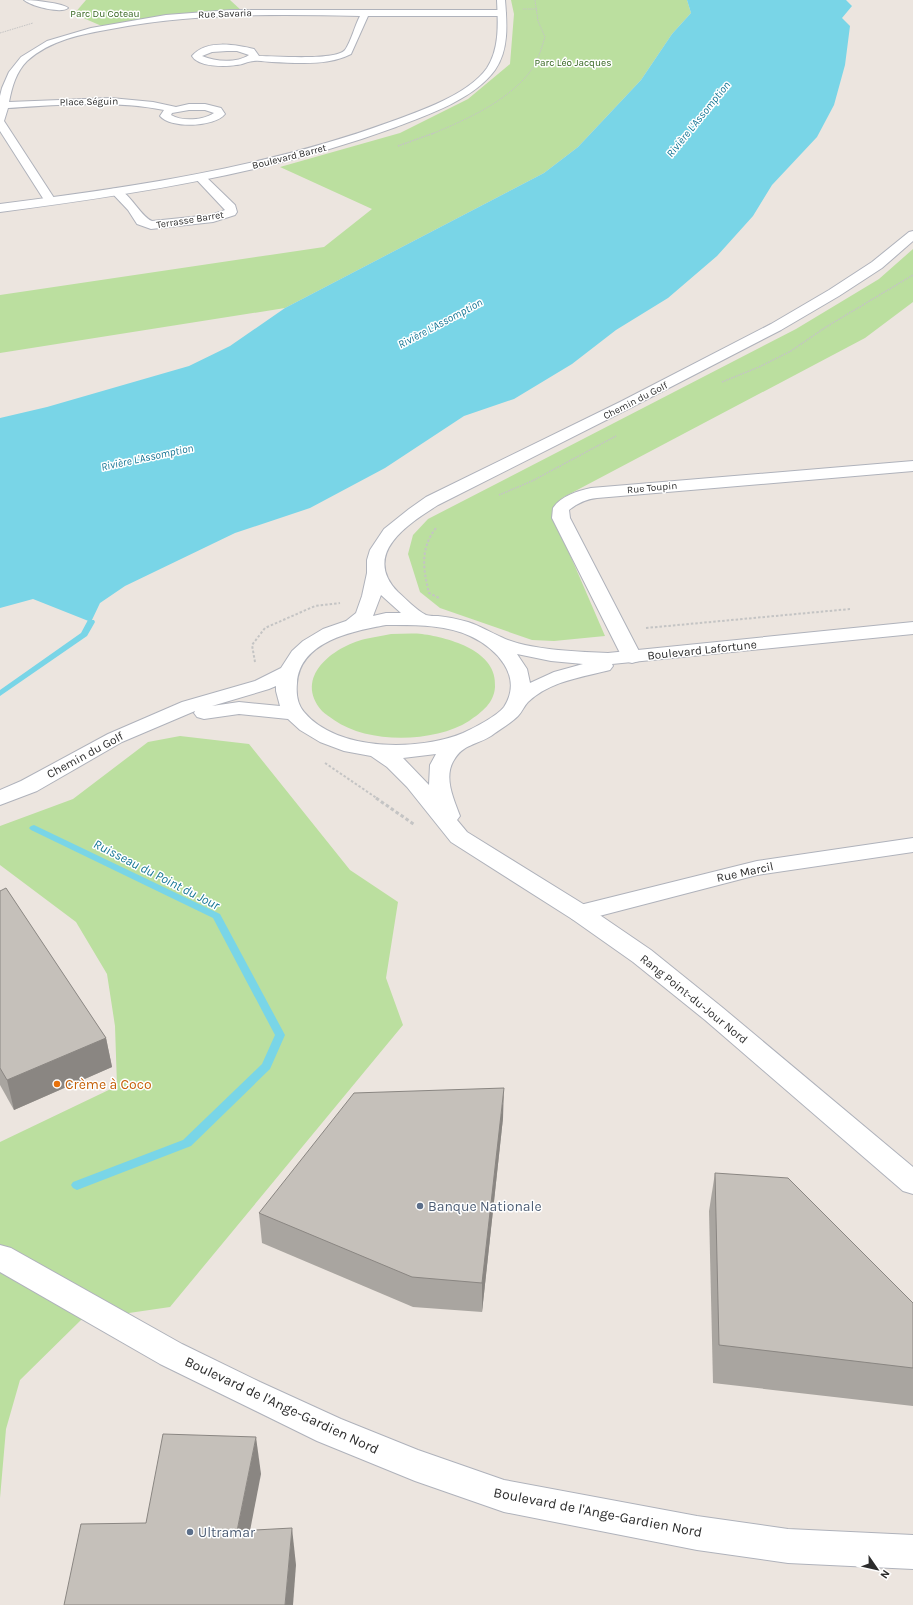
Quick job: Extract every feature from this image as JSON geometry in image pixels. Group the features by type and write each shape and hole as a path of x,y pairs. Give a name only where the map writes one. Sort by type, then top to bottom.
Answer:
{"street":[{"path":"28,0 64,8"},
{"name":"Boulevard Barret","path":"0,208 200,177 276,160 373,133 445,103 484,77 493,66 503,35 501,0"},
{"name":"Rue Savaria","path":"0,120 5,92 17,66 42,46 78,33 146,19 208,13 502,12"},
{"path":"252,58 255,55 251,51 238,48 211,50 199,53 197,56 202,61 219,63 239,62 252,58 334,59 348,52 365,13"},
{"name":"Place Séguin","path":"3,104 88,100 140,102 174,109"},
{"path":"0,123 50,201"},
{"path":"0,147 13,145"},
{"name":"Terrasse Barret","path":"116,191 132,208 141,222 151,225 213,218 231,212 231,208 200,177"},
{"name":"Chemin du Golf","path":"352,626 359,622 366,614 372,598 378,550 389,534 407,517 432,500 625,405 776,327 834,293 876,265 913,236"},
{"name":"Rue Toupin","path":"632,657 561,518 561,508 571,500 584,493 913,466"},
{"path":"376,573 386,589 404,607 420,619"},
{"path":"420,619 448,623 473,630 493,641 511,656 520,674 521,692 511,711 489,730 456,744 418,751 378,751 351,746 327,738 307,726 294,713 285,693 288,672 300,653 322,637 352,626 386,620 420,619"},
{"name":"Boulevard Lafortune","path":"493,641 516,649 564,657 608,659 913,628"},
{"name":"Boulevard Lafortune","path":"511,711 522,697 536,687 564,675 596,666 913,634"},
{"name":"Chemin du Golf","path":"0,798 29,786 115,738 189,706 262,685 288,672"},
{"name":"Chemin du Golf","path":"170,715 239,708 294,713"},
{"path":"456,744 445,758 440,768 439,785 448,815 459,837"},
{"name":"Rang Point-du-Jour Nord","path":"378,751 395,762 415,782 459,837 580,913 654,965 913,1183"},
{"name":"Rue Marcil","path":"580,913 757,868 913,845"},
{"name":"Boulevard de l'Ange-Gardien Nord","path":"0,1257 171,1354 256,1396 351,1439 415,1465 504,1496 690,1531 788,1546 913,1552"}],"path":[{"path":"716,384 759,368 791,351 826,327 913,275"},
{"path":"494,497 532,481 620,434"},
{"path":"438,526 429,535 424,549 423,571 429,593 441,599"},
{"path":"256,667 253,659 252,645 265,628 315,606 344,604"},
{"path":"651,628 857,609"}],"green space":[{"name":"Parc Du Coteau","path":"86,0 230,0 243,12 104,27 74,14"},
{"name":"Parc Léo Jacques","path":"511,0 687,0 691,13 672,34 641,80 578,147 544,173 285,308 0,353 0,295 324,247 372,209 280,167 400,133 468,99 510,64 514,14"},
{"path":"913,249 913,302 865,338 562,498 552,513 605,636 554,641 532,640 440,608 420,592 408,554 413,535 428,519 796,329 879,279"},
{"path":"391,634 418,634 446,639 470,648 481,655 489,664 494,675 495,687 490,702 483,711 474,718 455,728 438,734 420,737 382,737 365,733 348,728 323,712 314,698 312,687 314,675 321,665 330,656 353,643"},
{"path":"180,736 249,744 350,870 398,902 386,978 403,1025 170,1307 81,1320 20,1380 6,1429 0,1498 0,1142 117,1086 115,1026 107,974 76,922 0,865 0,826 73,799 148,742"}],"water":[{"name":"Rivière L'Assomption","path":"687,0 846,0 852,6 842,18 850,26 845,65 834,105 817,137 772,185 753,216 717,256 668,298 616,330 572,364 514,399 464,416 385,468 310,508 235,533 125,586 100,603 91,622 33,599 0,608 0,418 47,407 189,366 230,346 285,308 544,173 578,147 641,80 672,34 691,13"}],"building":[{"path":"6,888 106,1038 7,1080 0,1068 0,891"},
{"path":"504,1088 482,1283 412,1277 259,1213 354,1093"},
{"path":"715,1173 788,1178 913,1303 913,1368 719,1345"},
{"path":"163,1434 256,1437 237,1531 292,1528 285,1605 64,1605 81,1524 146,1523"}],"waterway":[{"name":"Ruisseau du Point du Jour","path":"0,694 84,634 91,622"},
{"name":"Ruisseau du Point du Jour","path":"34,828 217,916 280,1035 266,1066 187,1143 77,1185"}],"place":[{"name":"Crème à Coco","path":"57,1084"},
{"name":"Banque Nationale","path":"420,1206"},
{"name":"Ultramar","path":"190,1532"}]}
